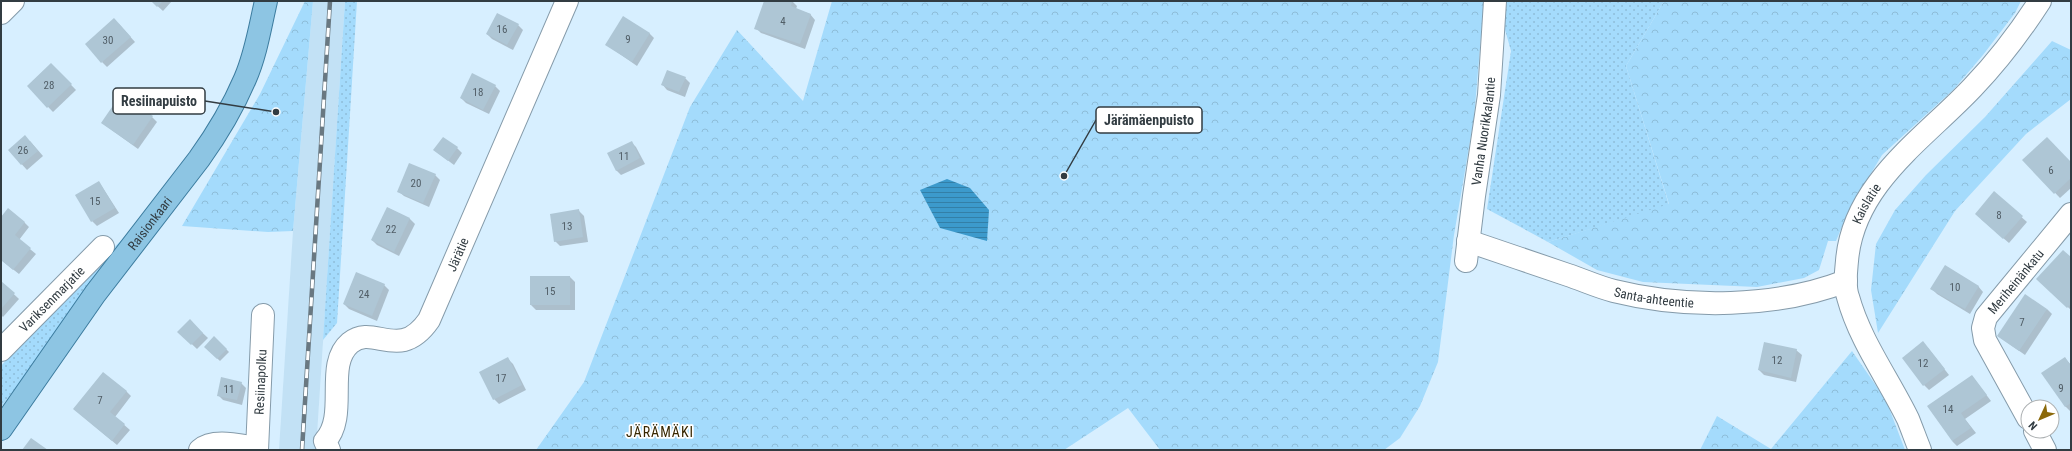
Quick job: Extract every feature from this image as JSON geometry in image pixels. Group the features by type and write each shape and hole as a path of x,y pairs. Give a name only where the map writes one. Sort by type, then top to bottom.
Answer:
{"main road":[{"name":"Raisionkaari","path":"1,429 95,294 199,160 215,136 246,78 258,37 266,1"}],"street":[{"path":"1,13 13,1"},
{"name":"Järätie","path":"329,450 325,441 332,433 336,423 339,364 342,353 351,343 362,337 394,342 408,339 420,332 429,320 567,1"},
{"name":"Vanha Nuorikkalantie","path":"1467,251 1489,95 1495,1"},
{"name":"Kaislatie","path":"1920,450 1908,420 1863,339 1847,296 1846,281 1848,250 1853,227 1862,207 1873,190 1904,154 1992,66 2013,40 2040,1"},
{"name":"Meriheinänkatu","path":"2020,403 1985,340 1982,328 1986,317 2001,297 2071,214"},
{"name":"Variksenmarjatie","path":"1,350 103,247"},
{"name":"Santa-ahteentie","path":"1467,251 1614,291 1672,301 1728,302 1779,299 1820,291 1846,281"},
{"name":"Resiinapolku","path":"257,449 263,315"},
{"path":"2039,439 2045,450"},
{"path":"200,450 204,446 216,444 257,449"}],"shaded area":[{"path":"313,1 345,1 316,450 279,450 293,231"},
{"path":"947,179 970,188 989,210 987,241 940,228 920,190"}],"green space":[{"path":"305,1 313,1 293,231 268,232 182,226 260,94"},
{"path":"345,1 357,1 337,323 323,340"},
{"path":"832,1 1484,1 1474,118 1454,235 1438,362 1420,406 1400,438 1384,450 1160,450 1128,408 1064,450 536,450 584,382 690,107 737,30 803,101"},
{"path":"1497,1 1664,1 1626,66 1669,205 1548,242 1487,209 1511,51"},
{"path":"1664,1 2021,1 2015,13 1983,55 1954,89 1882,155 1849,210 1836,241 1828,241 1819,270 1804,278 1757,287 1643,282 1597,270 1548,242 1669,204 1626,66"},
{"path":"2052,41 2071,50 2071,99 2026,134 1955,211 1878,333 1871,290 1876,244 1895,210 1926,175 1985,117"},
{"path":"130,232 80,303 1,407 1,366 58,301"},
{"path":"1852,351 1886,400 1905,450 1700,450 1717,416 1771,449"}],"building":[{"path":"151,1 163,1 157,7"},
{"path":"764,1 792,1 791,6 811,14 800,44 754,29"},
{"path":"497,13 519,24 507,45 486,34"},
{"path":"623,16 650,33 632,62 605,45"},
{"path":"114,18 131,37 101,63 85,44"},
{"path":"51,63 72,84 47,108 27,86"},
{"path":"667,70 686,77 679,92 661,85"},
{"path":"472,73 496,85 483,110 460,98"},
{"path":"121,94 153,116 133,145 101,123"},
{"path":"25,135 38,151 21,165 8,150"},
{"path":"443,137 458,147 448,161 433,150"},
{"path":"2047,137 2071,162 2071,178 2054,194 2022,160"},
{"path":"632,141 640,158 616,171 607,153"},
{"path":"409,163 436,174 423,203 397,192"},
{"path":"99,181 115,208 91,222 75,195"},
{"path":"1994,191 2023,216 2003,239 1975,214"},
{"path":"387,207 410,218 394,252 371,240"},
{"path":"8,208 25,222 15,235 31,248 13,270 1,260 1,217"},
{"path":"579,209 583,237 554,242 550,214"},
{"path":"2063,250 2071,257 2071,304 2067,308 2036,279"},
{"path":"1945,265 1979,286 1965,309 1930,289"},
{"path":"356,272 385,284 372,316 343,304"},
{"path":"530,276 570,276 570,305 530,305"},
{"path":"1,281 15,293 1,309"},
{"path":"2025,294 2047,309 2019,351 1997,336"},
{"path":"190,319 203,333 191,345 177,332"},
{"path":"214,336 227,349 217,359 204,347"},
{"path":"1923,341 1945,369 1923,386 1902,358"},
{"path":"1764,342 1797,349 1791,378 1758,370"},
{"path":"508,357 522,385 493,400 479,372"},
{"path":"2065,357 2071,366 2071,403 2065,407 2041,373"},
{"path":"103,372 127,391 110,412 125,424 112,441 73,409"},
{"path":"1972,375 1987,395 1961,413 1971,428 1952,441 1927,406"},
{"path":"221,377 242,382 237,400 217,396"},
{"path":"31,438 48,450 22,450"}],"railway":[{"path":"302,450 330,1"}],"place":[{"name":"Resiinapuisto","path":"276,112"},
{"name":"Järämäenpuisto","path":"1064,176"}],"district":[{"name":"JÄRÄMÄKI","path":"660,432"}]}
